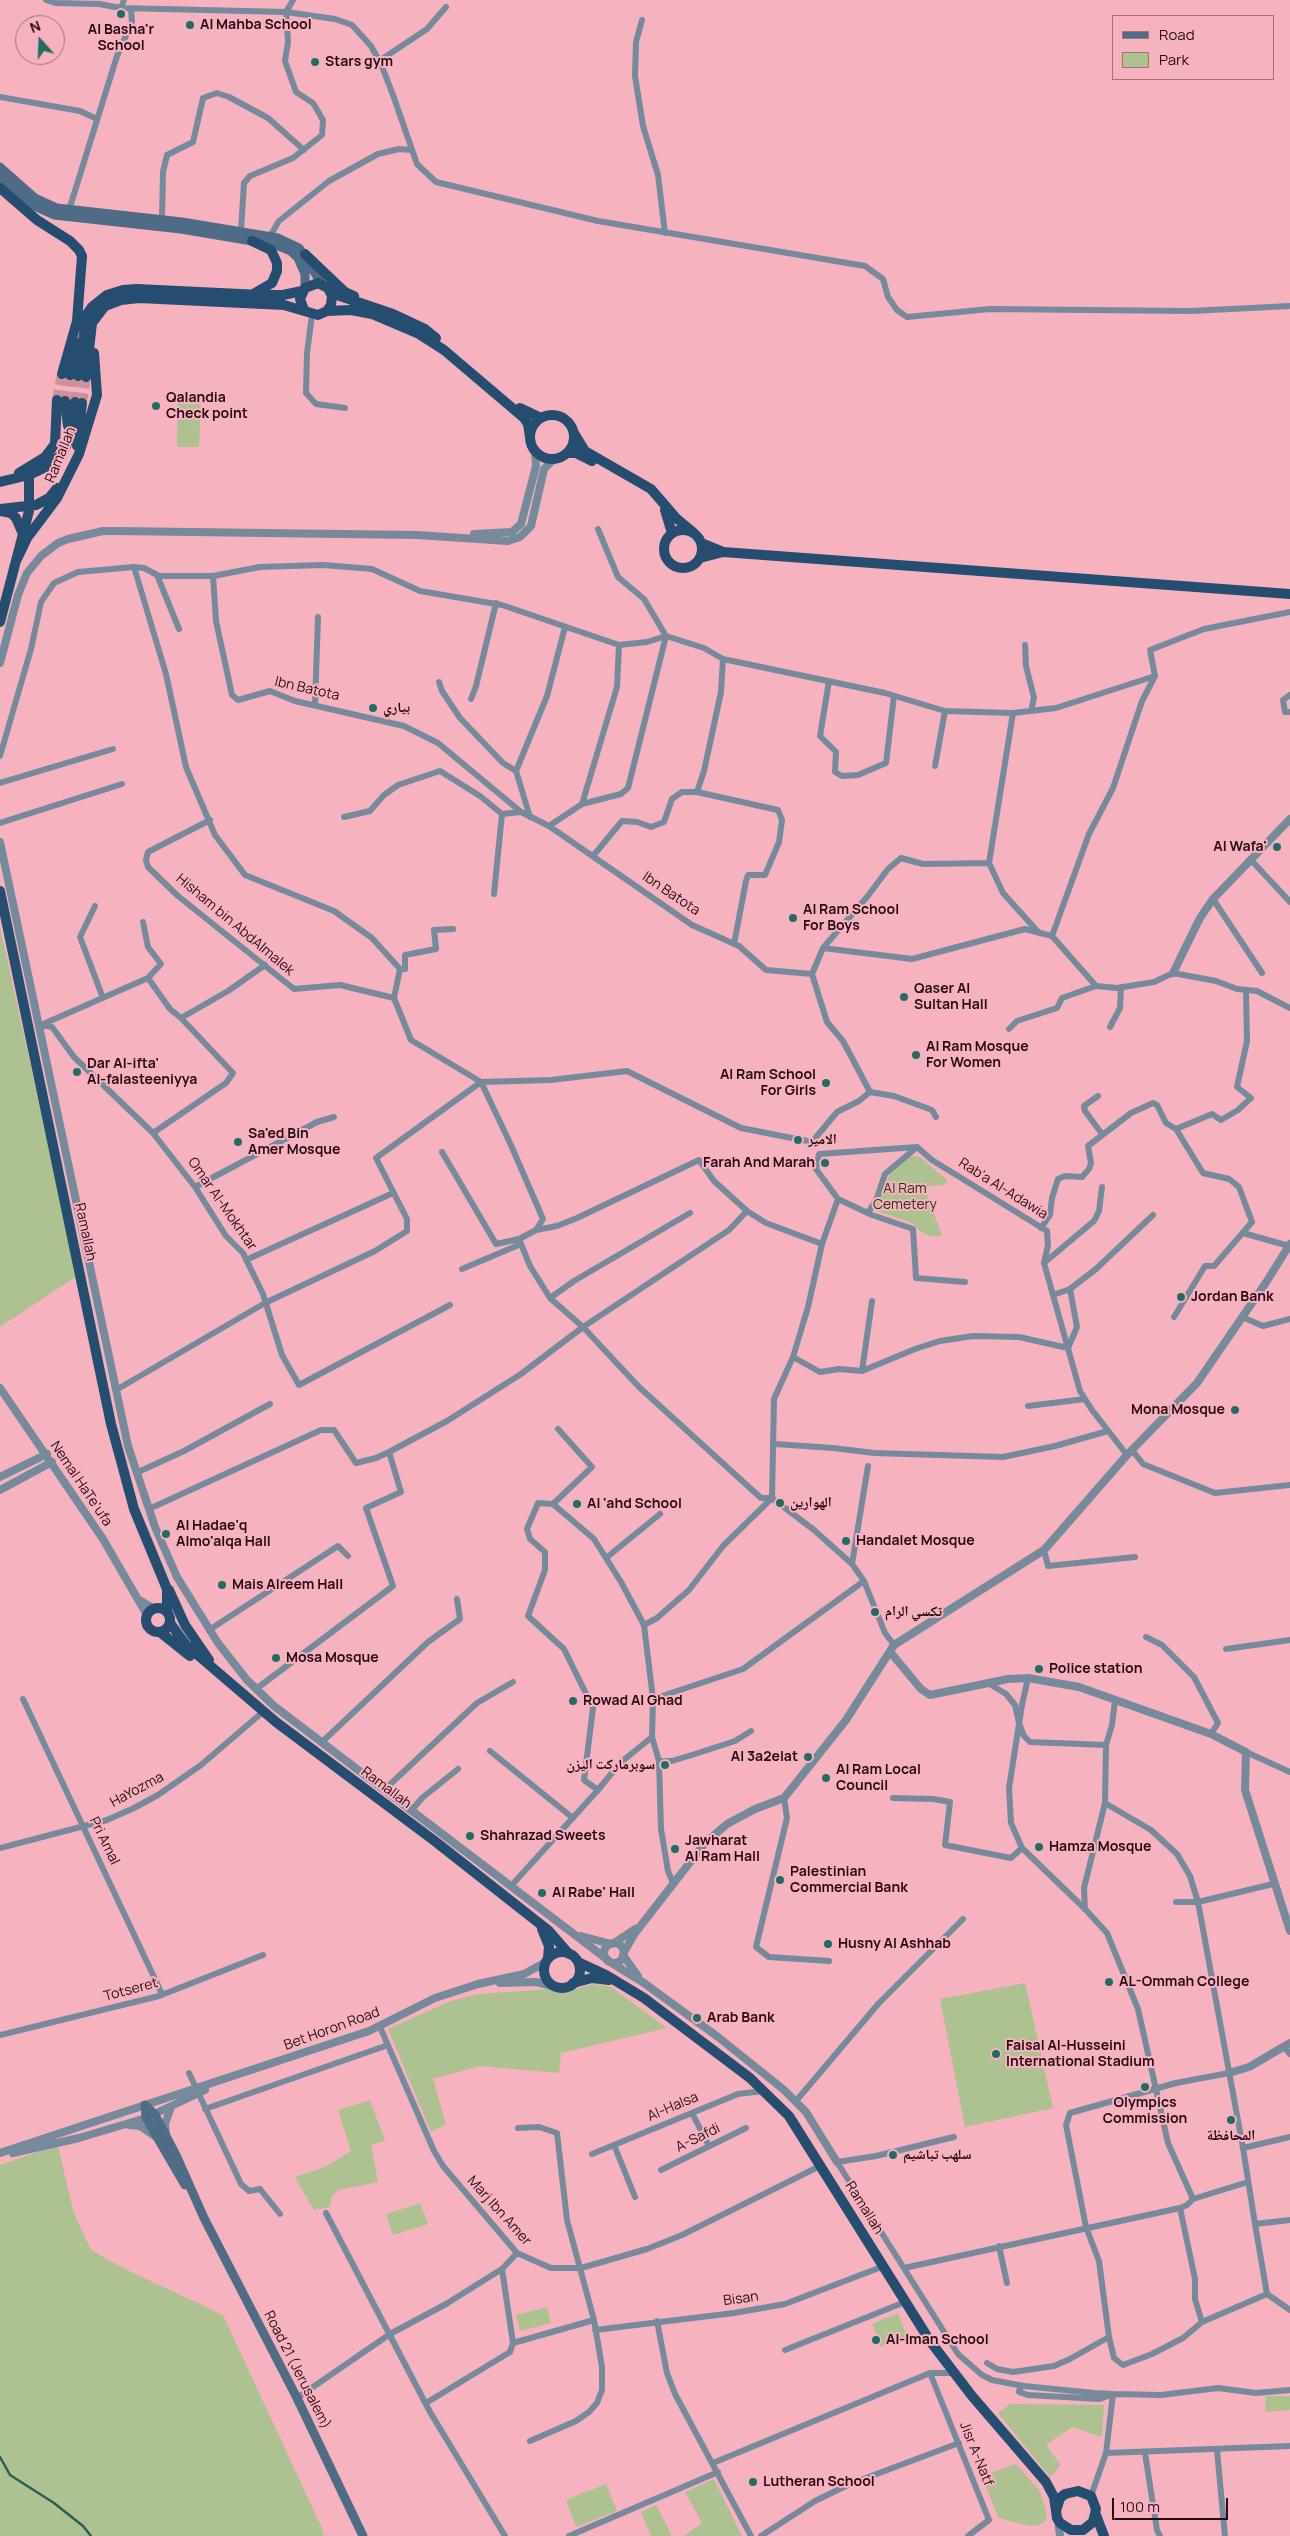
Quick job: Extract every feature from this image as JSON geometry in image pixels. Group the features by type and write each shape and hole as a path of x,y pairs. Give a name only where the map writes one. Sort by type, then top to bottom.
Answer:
{"highway":[{"path":"0,188 36,220 70,241 80,250 82,256 77,321 65,356 74,376"},
{"path":"250,295 261,292 267,287 277,271 275,256 271,250 252,241"},
{"path":"305,254 345,292 425,329 460,356 521,410 541,418"},
{"path":"74,376 84,324 92,307 107,295 123,290 283,295 303,290 311,284 322,284 331,292 389,312"},
{"path":"303,290 301,303 308,312"},
{"path":"74,376 92,323 99,311 121,300 140,298 284,305 318,315 327,310 332,302 331,292"},
{"name":"Ramallah","path":"17,558 27,538 66,485 79,454 97,395 94,361 96,331 104,312 121,300"},
{"path":"327,310 351,310 372,314 419,334 444,350 524,418 528,424 535,450 540,455 554,459 567,453 576,453 640,486 666,512 672,533"},
{"path":"4,481 29,475 55,461 67,448 70,434 70,402"},
{"path":"4,481 45,458 55,444 70,402"},
{"path":"0,510 11,506 30,506 49,498 57,488 78,444 70,402"},
{"path":"530,437 535,423 541,418 554,415 561,417 572,427 579,444 585,451 651,489 667,504 676,518 694,533 701,543 723,552 1290,597"},
{"path":"567,453 571,448 574,433"},
{"name":"Ramallah","path":"0,622 30,506 29,475"},
{"path":"0,510 11,513 16,518 23,534"},
{"path":"694,533 683,530 672,533 668,538 664,548 665,554 672,564 683,568 689,567 700,558 723,552"},
{"path":"700,558 701,543"},
{"name":"Ramallah","path":"0,891 111,1424 134,1509 161,1574 165,1592 157,1611 146,1622 150,1629 160,1632 218,1674 538,1923 569,1954"},
{"path":"161,1574 185,1626 218,1674"},
{"path":"157,1611 170,1623 165,1630 160,1632"},
{"name":"Ramallah","path":"170,1623 186,1645 218,1674"},
{"name":"Ramallah","path":"538,1923 547,1939 547,1960"},
{"path":"558,1952 569,1954 578,1962 579,1973 574,1983 565,1987 551,1984 544,1974 547,1960 558,1952"},
{"name":"Ramallah","path":"578,1962 623,1984 732,2064 765,2091 789,2116 822,2165 905,2302 954,2373 1046,2482 1054,2496 1057,2514"},
{"name":"Ramallah","path":"574,1983 602,1978 623,1984"},
{"name":"Ramallah","path":"1046,2482 1062,2490 1072,2491"},
{"path":"1096,2515 1089,2527 1071,2534 1057,2514 1060,2498 1072,2491 1085,2492 1091,2496 1104,2536"}],"main road":[{"path":"0,168 35,198 51,206 69,210 162,220 270,236 294,244 305,254 322,284"},
{"path":"0,178 30,204 54,215 174,228 276,245 294,253 305,274 303,290"},
{"name":"Road 21 (Jerusalem)","path":"145,2105 157,2138 204,2218"},
{"name":"Road 21 (Jerusalem)","path":"150,2116 167,2138 204,2218 297,2398 363,2536"}],"street":[{"path":"46,0 55,3 99,4 131,9 286,12 335,19 352,25 371,46 380,61 409,137 411,150 417,164 427,176 447,187 598,221 865,266 883,280 888,297 897,310 907,317 990,310 1191,310 1290,306"},
{"path":"121,8 124,0"},
{"path":"241,232 244,183 250,176 279,166 304,150 322,135 323,120 313,103 296,92 285,61 288,42 286,12 293,0"},
{"path":"380,61 427,29 446,7"},
{"path":"69,210 117,56 132,22 131,9"},
{"path":"642,20 636,42 635,76 643,126 658,175 665,233"},
{"path":"162,220 163,172 167,155 193,142 203,98 217,93 229,97 268,118 304,150"},
{"path":"0,97 80,111 98,119"},
{"path":"270,236 279,221 329,181 378,154 399,149 411,150"},
{"path":"308,312 306,393 316,404 344,408"},
{"path":"0,663 18,595 27,573 41,556 58,543 68,539 103,531 445,536 505,533 517,529 522,524 536,466 535,450"},
{"path":"445,536 508,541 520,537 530,526 536,508 544,469 554,459"},
{"path":"549,826 582,804 621,794 628,788 666,636 644,599 618,577 598,530"},
{"path":"0,756 31,649 41,602 54,583 78,572 134,567 144,568 157,575 175,577 213,576 260,567 323,566 372,569 420,591 496,604 620,645 647,642 666,636 704,648 723,659 894,696 945,711 1013,712 1056,708 1155,676"},
{"path":"134,567 166,674 186,767 215,835 245,875 334,912 372,938 400,970"},
{"path":"157,575 179,629"},
{"name":"Ibn Batota","path":"213,576 216,621 232,695 238,700 270,691 286,698 404,726 430,738 481,777 521,812 549,826 692,925 734,944 766,970 812,974"},
{"path":"470,699 476,686 496,604"},
{"path":"1052,936 1089,834 1112,788 1142,701 1155,676 1150,650 1204,629 1290,612"},
{"path":"315,704 318,617"},
{"path":"530,816 516,770 547,696 565,627"},
{"path":"582,804 617,687 620,645"},
{"path":"1025,645 1026,666 1034,698 1031,711"},
{"path":"696,792 704,771 721,692 723,659"},
{"path":"829,681 820,736 836,752 835,772 842,776 858,774 886,763 894,696"},
{"path":"439,682 442,692 464,724 503,763 516,770"},
{"path":"1290,695 1283,700 1285,712 1290,712"},
{"path":"936,766 945,711"},
{"path":"1013,712 989,863 1003,893 1039,933"},
{"path":"0,783 113,749"},
{"path":"344,817 370,811 384,795 398,785 440,771 480,796 502,814 521,812"},
{"path":"0,823 122,784"},
{"path":"592,856 622,821 637,822 651,827 664,822 672,799 682,792 696,792 778,810 782,820 779,842 765,875 748,875 734,944"},
{"path":"494,894 502,814"},
{"path":"1173,973 1200,918 1213,899 1290,819"},
{"name":"Hisham bin AbdAlmalek","path":"210,820 148,852 146,860 148,867 178,896 294,989 340,985 394,998"},
{"path":"0,842 116,1390 136,1473 177,1577 209,1630 233,1663 256,1689 286,1716 609,1961 644,1983 742,2055 796,2101 815,2125 931,2315 965,2363 974,2371 992,2380 1024,2386 1113,2394 1161,2396 1228,2387 1256,2393 1290,2390"},
{"path":"870,1092 844,1041 827,1022 812,974 823,948 867,897 888,868 900,858 923,864 989,863"},
{"path":"1251,860 1290,902"},
{"path":"1213,899 1262,973"},
{"path":"95,906 80,937 103,998"},
{"path":"40,1025 148,978 161,964 148,947 143,922"},
{"path":"400,970 405,968 405,954 436,949 434,930 453,929"},
{"path":"823,948 912,959 1024,929 1052,936 1096,986"},
{"path":"180,1018 228,991 265,965"},
{"path":"400,970 394,998 411,1040 481,1082 551,1080 627,1071 741,1128 812,1142 819,1154 816,1169 838,1199 868,1213 913,1229 916,1278 965,1282"},
{"path":"1009,1029 1017,1021 1057,1008 1062,998 1096,986 1121,987 1154,982 1173,973 1257,991 1290,1008"},
{"path":"148,978 170,1009 233,1074 226,1083 153,1133"},
{"path":"1110,1027 1120,1008 1121,987"},
{"path":"1176,1129 1212,1114 1221,1120 1238,1110 1251,1098 1237,1087 1247,1041 1246,990"},
{"name":"Omar Al-Mokhtar","path":"40,1025 52,1027 74,1056 153,1133 195,1187 226,1236 246,1260 265,1303 282,1355 299,1386 450,1305"},
{"path":"116,1390 265,1303 375,1252 407,1231 407,1219 376,1158 481,1082"},
{"path":"462,1269 520,1241 536,1230 543,1219 481,1082"},
{"path":"812,1142 837,1112 859,1101 870,1092 894,1096 932,1110 936,1117"},
{"path":"1098,1096 1084,1106 1084,1110 1102,1134"},
{"path":"1041,1228 1050,1215 1052,1198 1058,1179 1065,1176 1082,1177 1089,1170 1092,1163 1088,1146 1131,1113 1153,1103 1157,1105 1166,1123 1176,1129 1204,1173 1229,1180 1239,1187 1252,1222 1214,1266 1205,1266 1174,1317"},
{"path":"195,1187 317,1122 334,1117"},
{"path":"819,1154 918,1147"},
{"path":"868,1213 877,1198 885,1174 918,1147"},
{"name":"Rab'a Al-Adawia","path":"918,1147 932,1160 1047,1231 1048,1245 1044,1263 1080,1391 1108,1431 1129,1452 1143,1464 1215,1493 1290,1484"},
{"path":"442,1152 496,1244 520,1241"},
{"path":"536,1230 557,1226 577,1218 699,1160 714,1181 766,1224 822,1244"},
{"path":"1044,1263 1094,1221 1098,1211 1102,1187"},
{"path":"246,1260 393,1193"},
{"path":"644,1625 657,1618 689,1590 723,1546 772,1498 775,1444 774,1399 793,1357 810,1299 822,1244 838,1199"},
{"path":"149,1509 321,1430 334,1430 356,1462 376,1458 389,1452 447,1421 522,1374 583,1327 729,1230 748,1210"},
{"path":"550,1298 574,1281 690,1213"},
{"path":"1053,1295 1070,1289 1096,1269 1153,1215"},
{"path":"609,1961 620,1961 635,1933 705,1842 727,1824 755,1808 784,1798 846,1720 894,1645 1044,1550 1129,1452 1196,1383 1290,1245 1243,1233"},
{"path":"520,1241 530,1266 550,1298 583,1327 639,1387 761,1498 772,1498 814,1530 852,1564 864,1581 885,1633 894,1645"},
{"path":"793,1357 820,1372 839,1369 862,1371 940,1341 974,1336 1019,1337 1068,1348 1077,1327 1070,1289"},
{"path":"862,1371 872,1301"},
{"path":"1242,1317 1264,1326 1290,1318"},
{"name":"Nemal HaTe'ufa","path":"0,1388 103,1538 136,1596 143,1604 157,1611"},
{"path":"1028,1406 1085,1399"},
{"path":"136,1473 184,1451 270,1404"},
{"path":"553,1504 592,1467 558,1429"},
{"path":"775,1444 874,1453 1003,1457 1108,1431"},
{"path":"256,1689 393,1586 366,1508 401,1492 389,1452"},
{"path":"0,1477 47,1454"},
{"path":"0,1490 52,1462"},
{"path":"852,1564 868,1466"},
{"path":"598,1790 584,1780 594,1708 564,1649 528,1616 544,1570 545,1552 530,1539 527,1529 538,1503 553,1504 594,1539 644,1625 653,1699 652,1737 659,1762 661,1829 668,1871 673,1883"},
{"path":"606,1558 660,1514"},
{"path":"209,1630 338,1546 348,1556"},
{"path":"1044,1550 1048,1566 1135,1556"},
{"path":"653,1699 743,1670 864,1581"},
{"path":"321,1743 428,1642 460,1619 457,1599"},
{"path":"1146,1637 1162,1645 1194,1677 1218,1723 1211,1734"},
{"path":"1226,1649 1290,1640"},
{"path":"890,1653 921,1689 930,1694 988,1683 1028,1678 1079,1687 1211,1734 1290,1772"},
{"path":"1028,1678 1009,1788 1011,1823 1022,1848 1107,1933 1126,1974 1138,2008 1168,2143 1193,2199"},
{"path":"384,1790 477,1703 514,1682"},
{"path":"988,1683 1006,1694 1015,1705 1024,1736 1030,1742 1106,1745"},
{"name":"Pri Amal","path":"23,1699 162,1994"},
{"path":"1085,1909 1084,1888 1105,1803 1106,1745 1112,1725 1115,1701"},
{"name":"HaYozma","path":"0,1848 107,1820 158,1795 200,1765 264,1710"},
{"path":"659,1762 672,1761 734,1741 751,1731"},
{"path":"511,1886 620,1763 652,1737"},
{"path":"490,1751 573,1818"},
{"path":"1246,1752 1245,1790 1273,1884 1290,1931"},
{"path":"411,1811 422,1798 458,1769"},
{"path":"784,1798 787,1818 756,1947 769,1957 797,1961 830,1961"},
{"path":"893,1798 934,1799 950,1802 945,1845 1011,1858 1022,1848"},
{"path":"1105,1803 1151,1830 1177,1854 1190,1876 1198,1902 1243,2148 1267,2294 1290,2310"},
{"path":"1176,1902 1198,1902 1273,1884"},
{"path":"609,1961 604,1952 612,1944 632,1931 652,1912"},
{"path":"796,2101 879,2002 963,1919"},
{"path":"570,1931 591,1940 621,1947 623,1954 644,1983"},
{"name":"Totseret","path":"0,2035 162,1994 263,1954"},
{"name":"Bet Horon Road","path":"0,2154 145,2105 197,2091 380,2027 435,1998 478,1984 524,1974 547,1960"},
{"name":"Bet Horon Road","path":"478,1984 536,1982 556,1986"},
{"name":"Marj Ibn Amer","path":"380,2027 434,2151 443,2166 517,2253 551,2268 580,2268 638,2252 682,2235 822,2165"},
{"path":"204,2109 388,2045"},
{"path":"1267,2294 1202,2322 1183,2338 1152,2354 1124,2365 1114,2358 1109,2337 1099,2261 1086,2227 1066,2125 1070,2113 1176,2083 1229,2073 1249,2067 1287,2045 1290,2054"},
{"path":"189,2073 204,2109 241,2184 249,2191 260,2189 280,2214"},
{"name":"Bet Horon Road","path":"0,2154 122,2125 171,2107 197,2091"},
{"name":"Al-Halsa","path":"592,2154 738,2094 750,2091 765,2091"},
{"path":"167,2138 166,2124 171,2107"},
{"path":"692,2113 709,2146"},
{"path":"122,2125 140,2126 157,2138"},
{"path":"518,2128 539,2127 557,2132 567,2220 594,2320 602,2367 602,2390 597,2403 576,2422 530,2441"},
{"name":"A-Safdi","path":"661,2170 746,2128"},
{"path":"837,2162 876,2156 954,2137"},
{"path":"1243,2148 1290,2137"},
{"path":"614,2145 635,2196"},
{"path":"904,2268 1180,2208 1187,2205 1193,2199 1248,2182"},
{"path":"1180,2208 1195,2279 1196,2299 1202,2322"},
{"path":"326,2213 453,2452 505,2536"},
{"path":"1255,2224 1290,2220"},
{"path":"999,2246 1006,2283"},
{"path":"297,2398 390,2334 446,2304 502,2269 517,2253"},
{"name":"Bisan","path":"595,2330 734,2313 786,2304 884,2266"},
{"path":"426,2403 510,2352 513,2343 502,2269"},
{"path":"785,2350 905,2302"},
{"path":"513,2343 594,2320"},
{"path":"657,2321 667,2373 675,2394 751,2536"},
{"path":"987,2363 997,2369 1013,2372 1054,2366 1070,2360 1109,2337"},
{"path":"713,2463 930,2373 954,2373"},
{"name":"Jisr A-Natf","path":"930,2373 989,2520 968,2536"},
{"path":"1091,2496 1106,2453 1113,2394"},
{"path":"761,2536 815,2501 850,2484 959,2442"},
{"path":"1106,2453 1290,2446"},
{"path":"1217,2450 1225,2536"},
{"path":"1145,2452 1157,2530 1160,2536"},
{"path":"569,2536 718,2472"}],"green space":[{"path":"178,395 201,396 199,447 177,447"},
{"path":"0,927 77,1276 0,1327"},
{"name":"Al Ram Cemetery","path":"910,1156 920,1157 947,1180 945,1185 924,1186 942,1236 930,1236 920,1231 912,1223 874,1210 891,1172"},
{"name":"Faisal Al-Husseini International Stadium","path":"1025,1983 1053,2108 965,2127 940,1999"},
{"path":"594,1984 611,1987 667,2028 561,2053 559,2073 480,2066 433,2079 446,2124 431,2132 388,2029 451,2001 478,1994 550,1989 568,1991"},
{"path":"370,2100 385,2141 371,2145 378,2182 339,2190 332,2196 330,2207 314,2210 295,2177 325,2167 351,2151 338,2110"},
{"path":"58,2145 73,2211 91,2250 125,2269 223,2315 324,2536 0,2536 0,2165"},
{"path":"420,2203 428,2224 393,2235 386,2214"},
{"path":"547,2307 551,2323 520,2331 516,2315"},
{"path":"898,2313 907,2337 881,2347 872,2324"},
{"path":"1266,2396 1290,2396 1290,2410 1265,2412"},
{"path":"1010,2404 1104,2405 1102,2437 1072,2427 1046,2445 1061,2465 1050,2477 998,2413"},
{"path":"1016,2464 1039,2490 1047,2514 1045,2521 1039,2525 1029,2526 999,2518 981,2476"},
{"path":"714,2479 742,2536 684,2536 702,2523 685,2492"},
{"path":"606,2484 617,2511 576,2527 566,2500"},
{"path":"656,2505 672,2536 651,2536 641,2512"}],"waterway":[{"path":"0,2457 10,2475 54,2503 83,2526 91,2536"}],"tunnel":[{"path":"57,400 62,374"},
{"path":"65,401 70,375"},
{"path":"75,402 78,376"},
{"path":"82,403 86,377"}],"place":[{"name":"Al Basha'r School","path":"121,14"},
{"name":"Al Mahba School","path":"190,25"},
{"name":"Stars gym","path":"315,62"},
{"name":"Qalandia Check point","path":"156,406"},
{"name":"بياري","path":"373,708"},
{"name":"Al Wafa'","path":"1277,847"},
{"name":"Al Ram School For Boys","path":"793,918"},
{"name":"Qaser Al Sultan Hall","path":"904,997"},
{"name":"Al Ram Mosque For Women","path":"916,1055"},
{"name":"Dar Al-ifta' Al-falasteeniyya","path":"77,1072"},
{"name":"Al Ram School For Girls","path":"826,1083"},
{"name":"الامير","path":"798,1140"},
{"name":"Sa'ed Bin Amer Mosque","path":"238,1142"},
{"name":"Farah And Marah","path":"825,1163"},
{"name":"Jordan Bank","path":"1181,1297"},
{"name":"Mona Mosque","path":"1235,1410"},
{"name":"الهوارين","path":"780,1503"},
{"name":"Al 'ahd School","path":"577,1504"},
{"name":"Al Hadae'q Almo'alqa Hall","path":"166,1534"},
{"name":"Handalet Mosque","path":"846,1541"},
{"name":"Mais Alreem Hall","path":"222,1585"},
{"name":"تكسي الرام","path":"875,1612"},
{"name":"Mosa Mosque","path":"276,1658"},
{"name":"Police station","path":"1039,1669"},
{"name":"Rowad Al Ghad","path":"573,1701"},
{"name":"Al 3a2elat","path":"808,1757"},
{"name":"سوبرماركت اليزن","path":"665,1765"},
{"name":"Al Ram Local Council","path":"826,1778"},
{"name":"Shahrazad Sweets","path":"470,1836"},
{"name":"Hamza Mosque","path":"1039,1847"},
{"name":"Jawharat Al Ram Hall","path":"675,1849"},
{"name":"Palestinian Commercial Bank","path":"780,1880"},
{"name":"Al Rabe' Hall","path":"542,1893"},
{"name":"Husny Al Ashhab","path":"828,1944"},
{"name":"AL-Ommah College","path":"1109,1982"},
{"name":"Arab Bank","path":"697,2018"},
{"name":"Faisal Al-Husseini International Stadium","path":"996,2054"},
{"name":"Olympics Commission","path":"1145,2087"},
{"name":"المحافظة","path":"1231,2120"},
{"name":"سلهب تباشيم","path":"893,2155"},
{"name":"Al-Iman School","path":"876,2340"},
{"name":"Lutheran School","path":"753,2482"}]}
